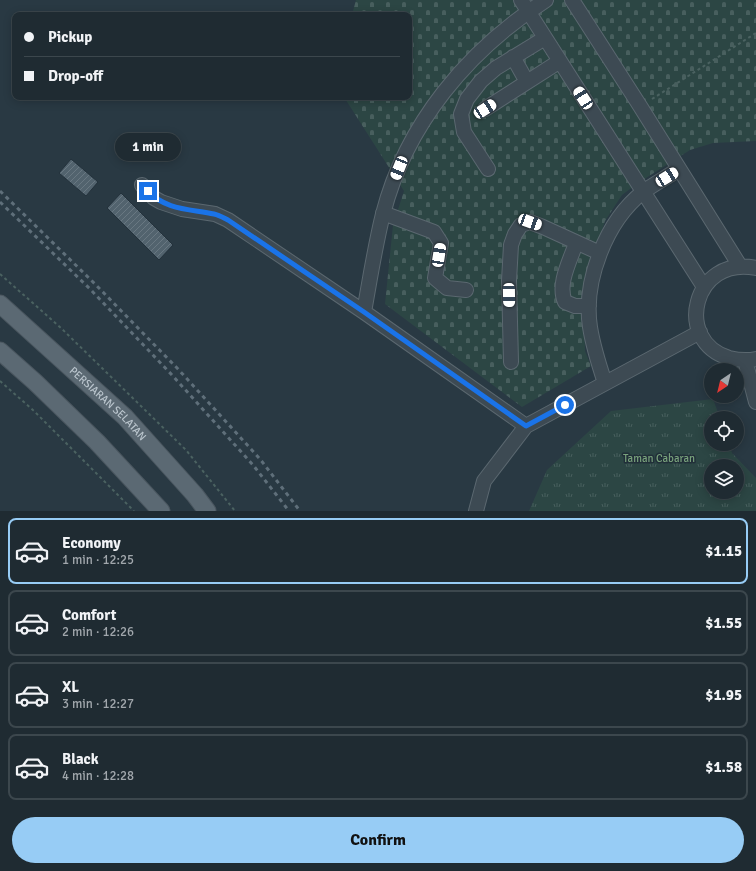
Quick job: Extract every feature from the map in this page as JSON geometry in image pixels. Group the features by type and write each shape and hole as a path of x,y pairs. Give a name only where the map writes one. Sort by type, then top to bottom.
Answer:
{"main road":[{"name":"PERSIARAN SELATAN","path":"0,304 125,417 195,495 207,511"},
{"path":"0,351 35,382 97,442 161,511"}],"street":[{"path":"364,312 384,213 405,154 421,124 438,99 464,68 495,38 524,6 546,0"},
{"path":"572,0 740,266"},
{"path":"524,6 704,287"},
{"path":"488,169 464,132 460,114 467,99 481,81 496,68 545,38"},
{"path":"513,57 527,82"},
{"path":"485,109 560,61"},
{"path":"605,383 590,326 589,306 593,277 600,253 611,230 625,210 643,192 679,169"},
{"path":"142,185 154,198 161,202 182,209 215,214 228,220 364,312 526,426"},
{"path":"384,213 434,232 441,243 435,278 447,288 466,290"},
{"path":"511,362 509,281 511,245 515,234 522,225 530,222 600,253"},
{"path":"576,243 562,284 562,295 565,302 575,306 589,306"},
{"path":"756,268 740,266 726,269 713,276 704,287 697,301 696,317 700,332 709,346 722,356 738,360 751,359 756,402"},
{"path":"476,511 484,481 526,426 700,332"}],"path":[{"path":"640,106 756,33"},
{"path":"0,274 61,328 186,450 235,511"},
{"path":"0,381 34,411 134,511"}],"green space":[{"path":"356,0 756,0 756,141 713,143 690,150 622,195 605,221 590,267 584,317 585,351 591,366 522,407 385,304 393,225 404,191 346,100 412,100 412,12 353,12"},
{"name":"Taman Cabaran","path":"704,400 704,403 714,403 717,411 704,411 704,451 731,451 738,459 704,459 704,499 744,499 744,466 756,478 756,511 529,511 547,470 611,411"}],"building":[{"path":"71,159 98,182 86,196 59,173"},
{"path":"121,193 173,245 159,260 107,208"}],"railway":[{"path":"0,191 95,284 178,369 260,459 300,511"},
{"path":"0,202 90,289 172,375 253,465 289,511"}],"route":[{"path":"148,191 154,198 161,202 182,209 215,214 228,220 364,312 526,426 565,405"}]}
